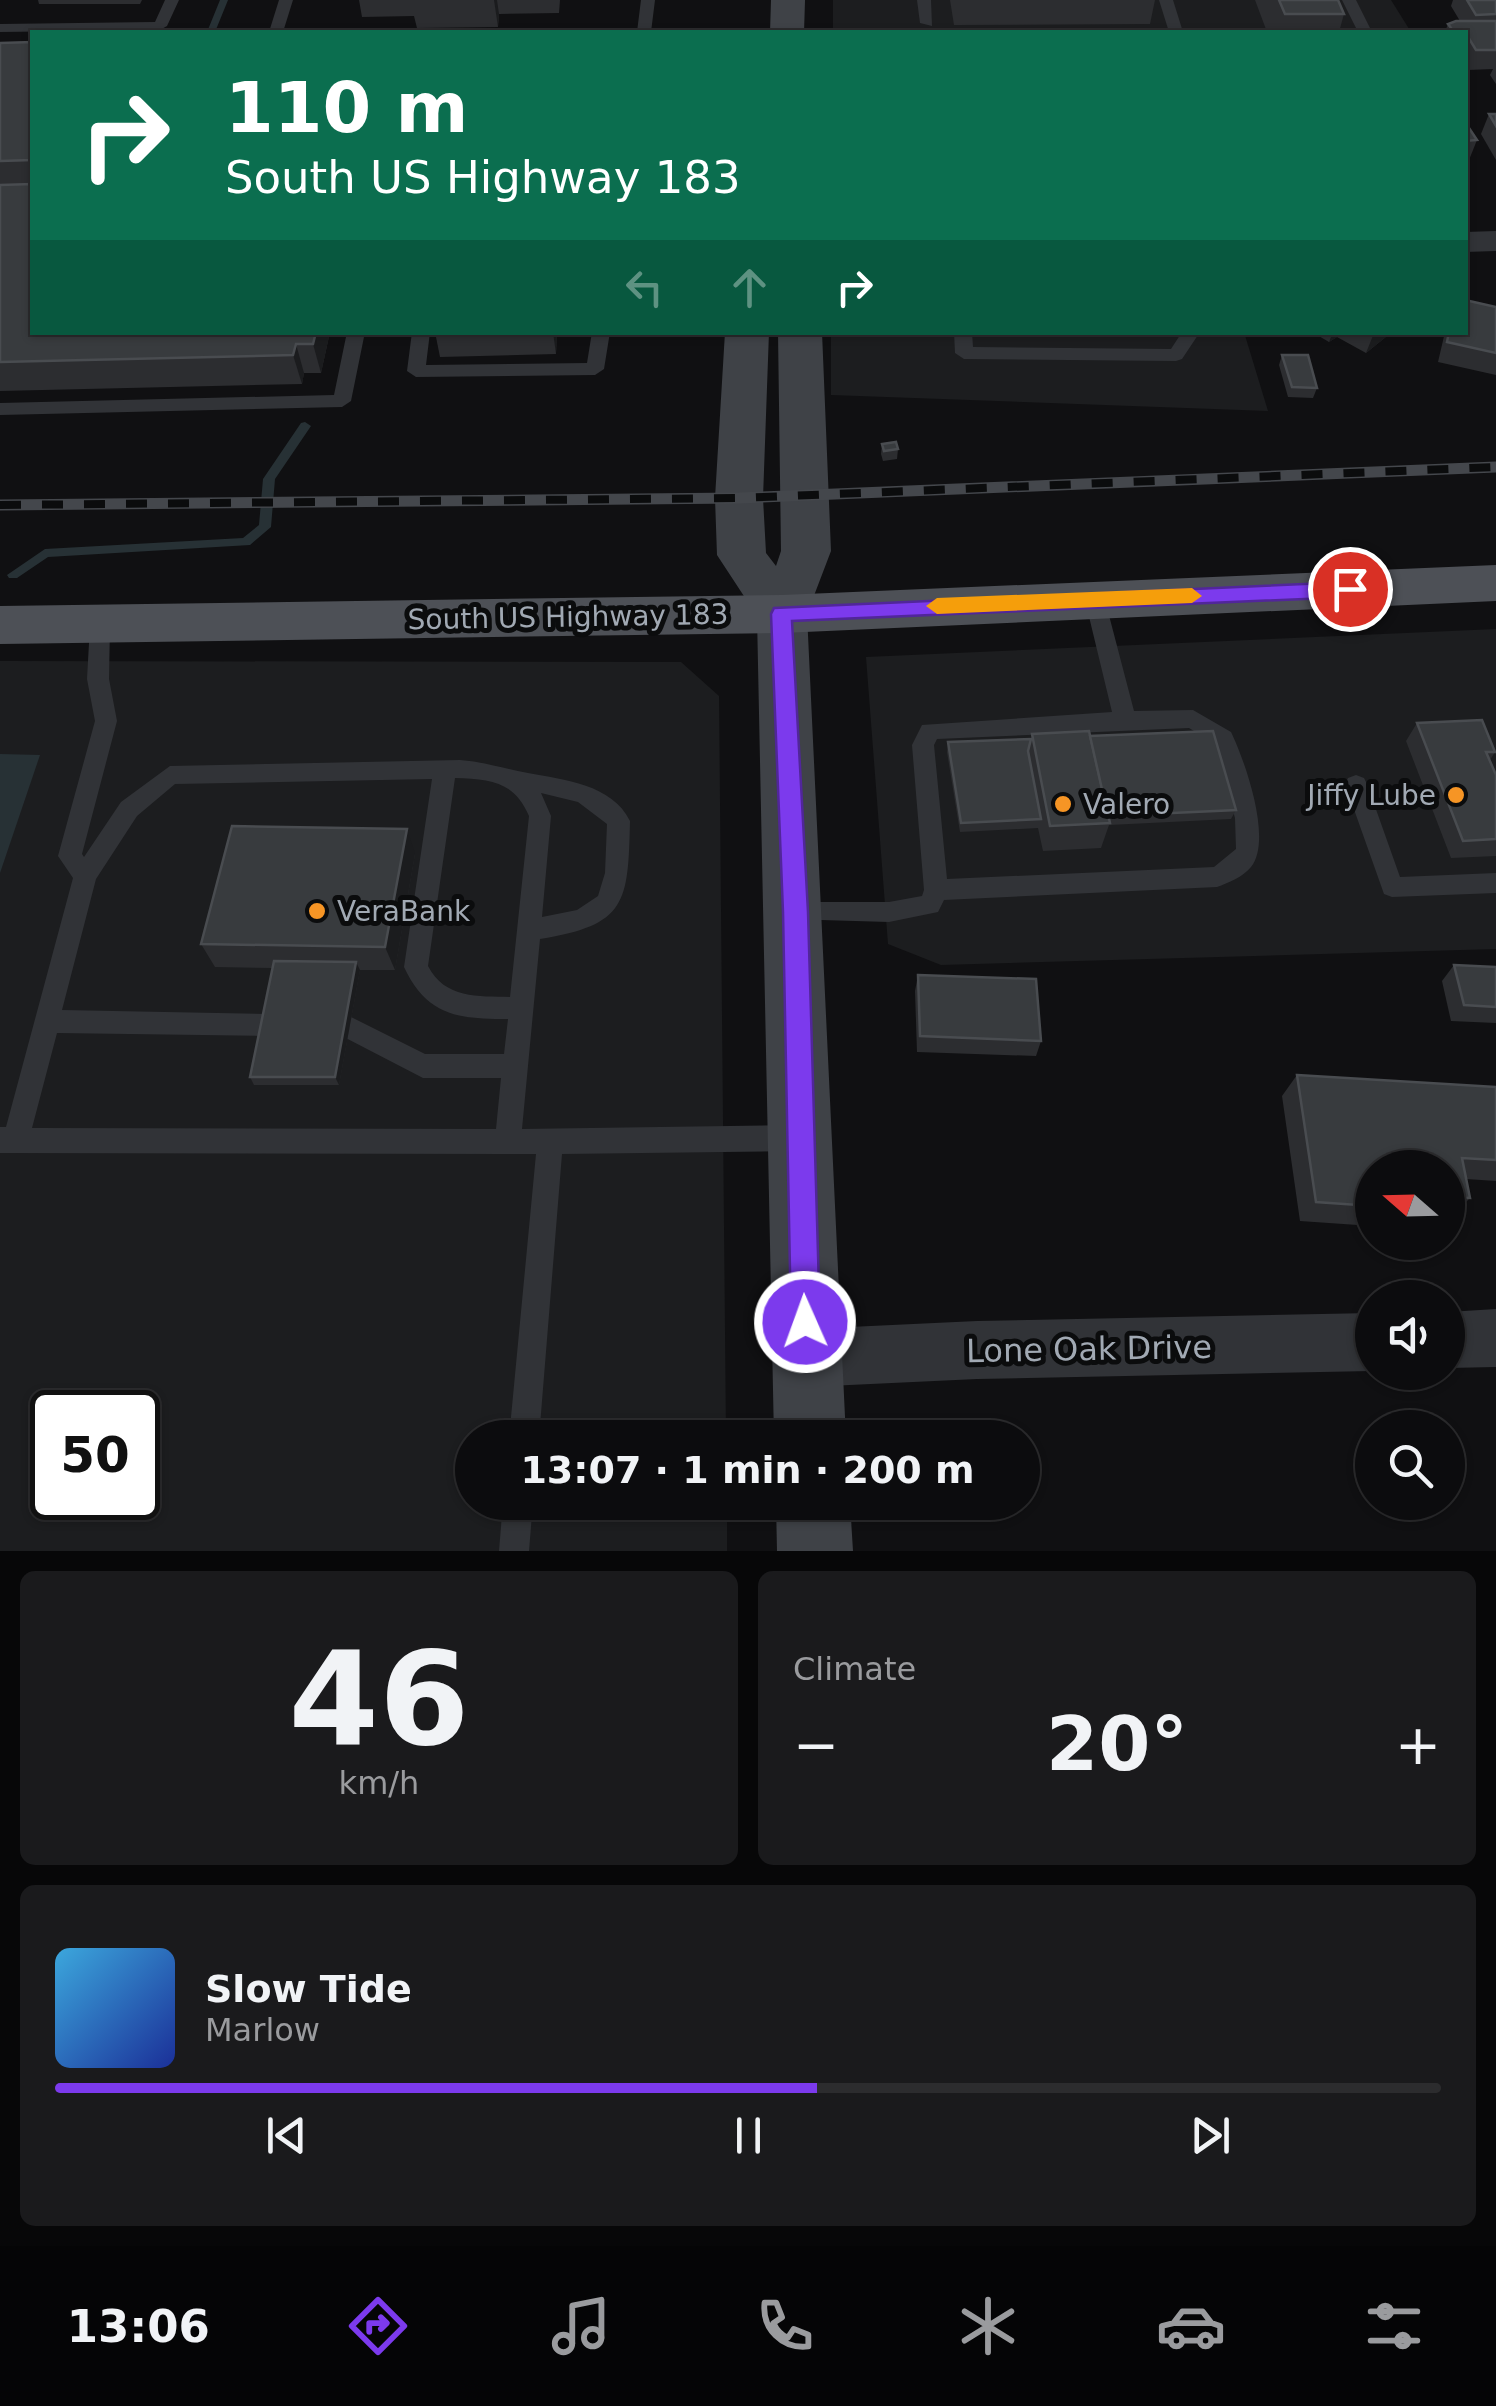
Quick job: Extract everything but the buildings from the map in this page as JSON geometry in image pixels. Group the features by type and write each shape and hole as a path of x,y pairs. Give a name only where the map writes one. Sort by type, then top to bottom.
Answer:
{"main road":[{"path":"786,30 788,0"},
{"path":"748,335 739,498 742,554 782,614"},
{"path":"800,335 806,551 782,614 796,912 798,1138 809,1420"},
{"name":"South US Highway 183","path":"0,625 782,614 1496,583"},
{"path":"814,1520 815,1551"}],"street":[{"path":"1468,242 1496,241"},
{"path":"1465,1339 1496,1338"},
{"name":"Lone Oak Drive","path":"806,1358 977,1350 1355,1342"}],"lane":[{"path":"0,28 160,26 172,0"},
{"path":"277,30 286,0"},
{"path":"644,30 648,0"},
{"path":"924,0 927,23"},
{"path":"1166,0 1175,30"},
{"path":"1348,0 1364,30"},
{"path":"0,410 342,401 355,335"},
{"path":"421,335 416,371 595,369 600,335"},
{"path":"963,335 964,353 1156,355 1176,355 1189,335"},
{"path":"1095,600 1125,720"},
{"path":"85,876 70,856 106,721 98,679 100,625"},
{"path":"796,912 917,910 930,906 936,890 923,745 930,731 1193,719 1223,738 1246,824 1248,846 1244,859 1217,878 936,890"},
{"path":"445,768 416,967 424,985 437,999 459,1006 521,1008"},
{"path":"508,1142 540,816 531,788 504,772 445,768 170,775 129,809 85,876 47,1021 8,1140 508,1142 550,1142 798,1138"},
{"path":"518,781 584,794 606,805 619,820 617,889 604,906 587,921 528,930"},
{"path":"1356,784 1392,887 1496,883"},
{"path":"47,1021 267,1026"},
{"path":"349,1027 422,1066 515,1066"},
{"path":"526,1420 550,1142"},
{"path":"514,1551 517,1520"}],"shaded area":[{"path":"833,0 1391,0 1410,30 833,30"},
{"path":"831,335 1245,335 1268,411 831,395"},
{"path":"1496,629 1496,949 941,965 888,944 866,657"},
{"path":"0,661 681,662 719,696 726,1420 455,1420 455,1520 727,1520 727,1551 0,1551"},
{"path":"0,754 40,755 0,873"}],"waterway":[{"path":"212,30 224,0"},
{"path":"13,575 45,553 246,542 265,527 269,479 305,426"}],"railway":[{"path":"0,505 739,498 1496,467"}],"slow traffic":[{"path":"937,606 1192,596"}],"place":[{"name":"Jiffy Lube","path":"1456,795"},
{"name":"Valero","path":"1063,804"},
{"name":"VeraBank","path":"317,911"}],"route":[{"path":"805,1322 796,912 782,614 1350,589"}]}
